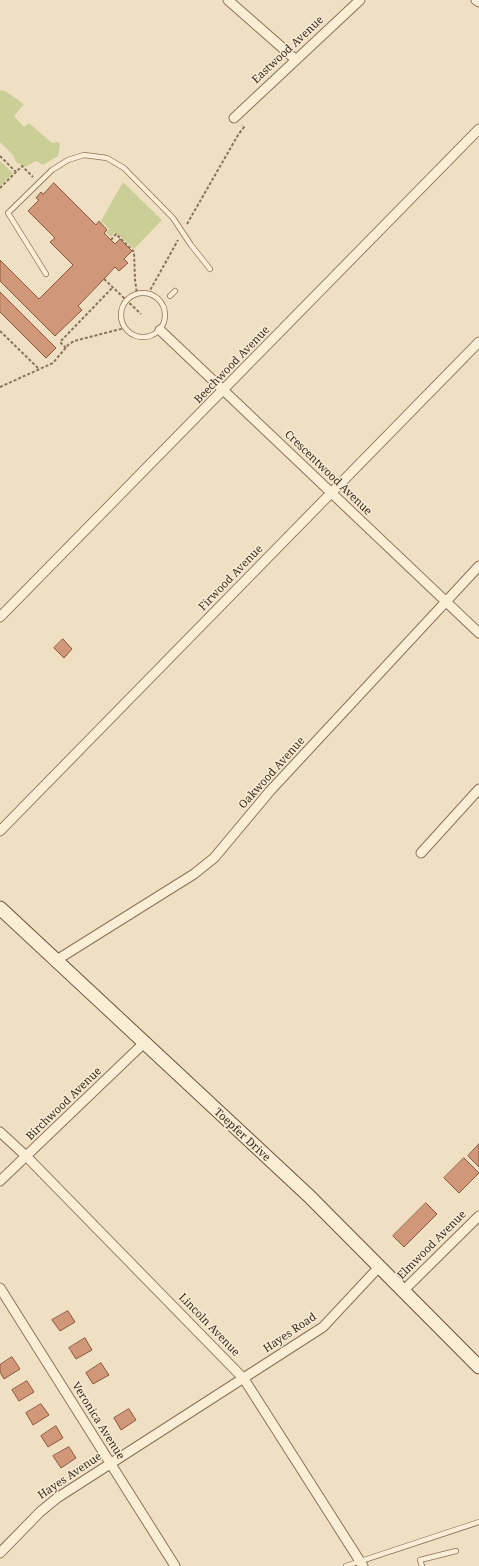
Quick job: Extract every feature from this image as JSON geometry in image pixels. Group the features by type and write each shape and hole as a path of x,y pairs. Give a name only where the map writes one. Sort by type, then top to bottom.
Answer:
{"street":[{"path":"228,0 295,59"},
{"name":"Eastwood Avenue","path":"234,118 295,59 360,0"},
{"name":"Beechwood Avenue","path":"0,617 479,128"},
{"name":"Crescentwood Avenue","path":"160,330 479,633"},
{"name":"Firwood Avenue","path":"0,831 479,342"},
{"name":"Oakwood Avenue","path":"55,961 194,874 214,858 270,792 479,566"},
{"path":"421,853 479,789"},
{"name":"Toepfer Drive","path":"0,908 55,961 309,1196 479,1367"},
{"name":"Birchwood Avenue","path":"0,1181 144,1043"},
{"name":"Lincoln Avenue","path":"0,1132 26,1156 244,1379 362,1564"},
{"name":"Elmwood Avenue","path":"403,1291 479,1216"},
{"name":"Hayes Road","path":"244,1379 323,1327 379,1267"},
{"name":"Veronica Avenue","path":"0,1288 175,1566"},
{"name":"Hayes Avenue","path":"0,1552 40,1512 57,1498 244,1379"}],"lane":[{"path":"46,274 8,213 52,170 68,160 84,155 107,158 124,168 173,218 210,269"},
{"path":"170,296 176,291"},
{"path":"137,294 148,294 154,296 162,303 165,312 164,322 160,330 151,336 142,337 132,334 125,328 121,318 122,308 127,301 137,294"},
{"path":"346,1566 362,1564 479,1522"},
{"path":"422,1566 420,1560 456,1551"}],"path":[{"path":"148,294 238,135 244,128 234,118"},
{"path":"0,156 16,172"},
{"path":"0,188 22,166 39,183"},
{"path":"111,240 116,234 134,252 137,294"},
{"path":"104,279 141,314"},
{"path":"66,348 60,342 113,288"},
{"path":"0,386 53,363 74,341 125,328"},
{"path":"0,331 39,369"}],"green space":[{"path":"0,90 5,91 24,104 14,116 24,127 29,123 52,143 58,142 60,144 58,156 43,165 36,161 25,167 16,162 13,155 0,142"},
{"path":"0,161 13,173 0,186"},
{"path":"123,182 162,220 134,249 115,232 111,237 106,233 109,229 101,221"}],"building":[{"path":"54,183 96,225 99,221 107,230 104,233 115,244 120,239 132,251 124,259 128,263 119,271 115,267 78,306 82,310 55,336 0,281 0,260 39,299 73,265 50,242 55,238 28,211 39,200 36,198 41,192 43,194"},
{"path":"0,292 56,348 46,358 0,312"},
{"path":"63,639 72,649 64,658 54,648"},
{"path":"479,1144 479,1167 468,1156"},
{"path":"464,1158 479,1173 459,1193 444,1178"},
{"path":"426,1203 437,1214 404,1247 393,1236"},
{"path":"68,1311 75,1322 60,1331 52,1320"},
{"path":"85,1338 92,1350 76,1359 69,1348"},
{"path":"12,1357 20,1369 4,1379 0,1372 0,1365"},
{"path":"101,1363 109,1375 93,1384 86,1373"},
{"path":"27,1381 34,1392 19,1401 12,1390"},
{"path":"41,1404 49,1415 33,1425 26,1413"},
{"path":"129,1409 136,1420 121,1430 114,1418"},
{"path":"56,1426 63,1438 48,1447 41,1436"},
{"path":"69,1447 76,1458 61,1468 53,1456"}]}
